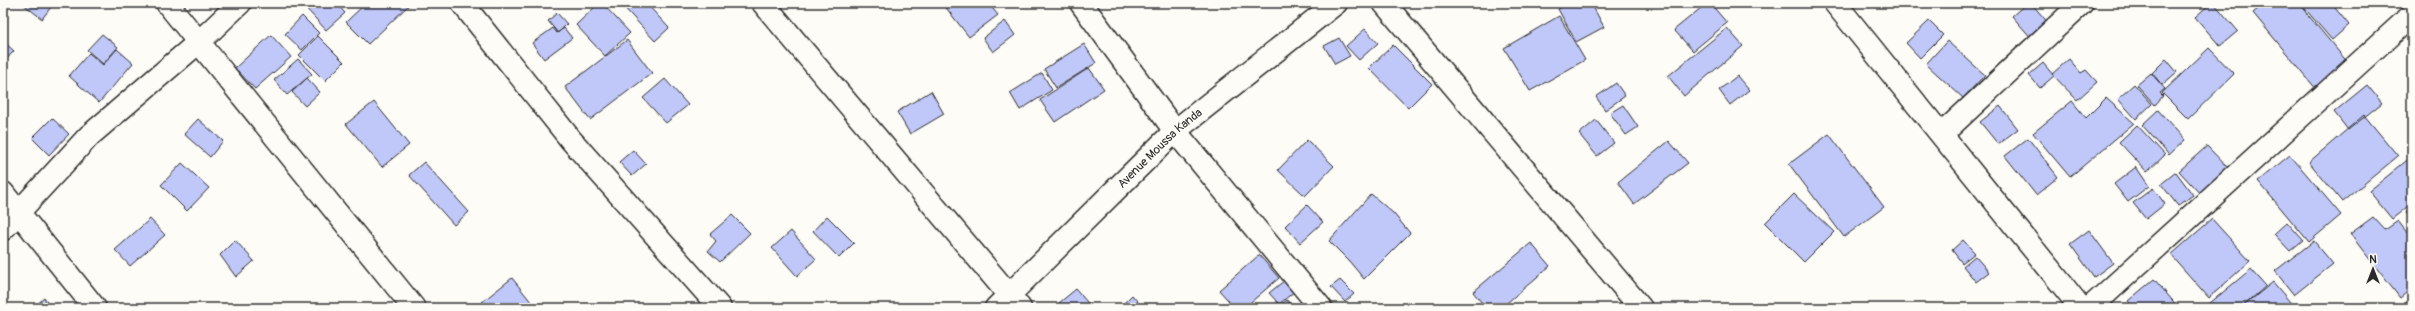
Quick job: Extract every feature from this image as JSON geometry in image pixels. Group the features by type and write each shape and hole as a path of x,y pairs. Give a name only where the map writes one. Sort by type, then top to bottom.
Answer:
{"street":[{"path":"167,3 200,42 378,266 414,308"},
{"path":"3,229 20,213 89,136 200,42 240,3"},
{"path":"462,3 571,140 720,308"},
{"path":"763,3 914,181 1008,304"},
{"path":"1081,3 1175,131 1321,308"},
{"name":"Avenue Moussa Kanda","path":"1008,304 1175,131 1336,3"},
{"path":"1384,3 1640,308"},
{"path":"1835,3 2081,308"},
{"path":"1942,134 2082,3"},
{"path":"2090,308 2412,15"},
{"path":"3,193 95,308"}],"building":[{"path":"22,3 54,3 42,19"},
{"path":"305,3 336,3 345,13 326,30 303,5"},
{"path":"366,3 410,4 368,44 346,22"},
{"path":"599,3 602,3 630,33 605,56 576,25"},
{"path":"620,3 646,3 669,28 655,41"},
{"path":"988,3 998,15 969,37 943,4"},
{"path":"1569,3 1591,3 1604,27 1576,42 1558,9"},
{"path":"1707,3 1710,3 1727,23 1693,51 1674,30"},
{"path":"2027,3 2031,3 2050,25 2033,40 2012,16"},
{"path":"2211,3 2214,3 2238,31 2220,46 2195,17"},
{"path":"2265,3 2298,3 2349,64 2317,90 2253,13"},
{"path":"2300,3 2331,3 2349,25 2332,40"},
{"path":"557,13 567,24 558,33 548,21"},
{"path":"302,16 319,33 302,50 285,34"},
{"path":"1559,16 1585,60 1530,91 1504,48"},
{"path":"1005,21 1015,35 993,52 983,38"},
{"path":"1929,21 1943,35 1920,58 1906,43"},
{"path":"553,28 557,33 564,28 572,38 544,59 532,43"},
{"path":"1727,28 1743,46 1684,96 1668,76"},
{"path":"1365,29 1378,43 1359,60 1346,46"},
{"path":"102,34 118,47 103,64 87,50"},
{"path":"271,35 291,57 255,89 235,68"},
{"path":"318,36 344,62 325,81 299,55"},
{"path":"1339,38 1350,56 1335,64 1324,46"},
{"path":"627,40 652,73 590,120 565,87"},
{"path":"3,41 14,51 3,63"},
{"path":"1947,41 1985,75 1963,98 1926,64"},
{"path":"1084,44 1096,63 1056,88 1044,69"},
{"path":"1393,45 1432,84 1408,108 1369,68"},
{"path":"2209,48 2234,74 2188,119 2162,93"},
{"path":"117,49 133,63 99,103 69,76 89,53 103,65"},
{"path":"298,59 312,74 287,95 274,80"},
{"path":"2069,59 2081,73 2086,70 2097,82 2077,100 2052,74"},
{"path":"2166,59 2177,72 2162,85 2152,73"},
{"path":"2043,63 2054,76 2040,88 2029,75"},
{"path":"1089,68 1104,89 1055,122 1040,100"},
{"path":"1042,73 1052,90 1020,110 1010,93"},
{"path":"2151,73 2165,89 2160,93 2163,96 2155,105 2137,85"},
{"path":"1737,76 1749,90 1730,105 1719,90"},
{"path":"307,78 320,92 305,106 292,92"},
{"path":"665,79 688,105 666,123 643,98"},
{"path":"1616,83 1625,96 1605,110 1596,97"},
{"path":"2134,84 2152,104 2136,119 2118,99"},
{"path":"2367,85 2382,103 2348,130 2334,112"},
{"path":"931,91 944,114 910,134 897,112"},
{"path":"2106,98 2134,123 2070,177 2033,133 2072,101 2086,118"},
{"path":"374,102 409,145 382,167 346,124"},
{"path":"1623,105 1638,127 1626,135 1610,113"},
{"path":"2000,106 2018,129 1998,144 1980,122"},
{"path":"2158,110 2185,140 2169,155 2142,125"},
{"path":"2364,115 2398,156 2342,202 2309,162"},
{"path":"52,118 69,134 49,155 32,138"},
{"path":"198,119 223,141 210,157 184,134"},
{"path":"1596,120 1614,143 1597,156 1579,134"},
{"path":"2137,125 2165,155 2147,172 2119,142"},
{"path":"1829,134 1884,207 1844,237 1789,164"},
{"path":"2028,138 2058,177 2036,195 2005,156"},
{"path":"1307,140 1334,166 1305,196 1278,170"},
{"path":"1669,141 1688,163 1634,204 1618,182"},
{"path":"2207,146 2231,171 2202,196 2179,171"},
{"path":"633,150 646,164 632,176 619,162"},
{"path":"2290,155 2341,215 2309,242 2258,181"},
{"path":"2411,157 2412,203 2392,219 2369,191"},
{"path":"424,162 469,212 454,225 409,175"},
{"path":"182,163 209,188 187,211 161,185"},
{"path":"2136,167 2149,186 2128,202 2114,184"},
{"path":"2176,172 2193,195 2178,206 2161,184"},
{"path":"2153,188 2165,204 2146,219 2133,203"},
{"path":"1371,194 1393,213 1410,233 1364,279 1329,241"},
{"path":"1794,194 1834,232 1804,262 1765,223"},
{"path":"1307,205 1323,222 1300,243 1285,226"},
{"path":"2412,208 2412,221 2406,212"},
{"path":"732,215 750,233 720,262 708,251 716,241 710,234"},
{"path":"827,216 854,243 839,258 813,231"},
{"path":"2373,217 2385,230 2398,221 2412,239 2412,288 2400,298 2350,234"},
{"path":"150,219 165,235 130,266 115,250"},
{"path":"2212,219 2250,261 2209,298 2171,255"},
{"path":"2287,222 2303,240 2290,251 2274,234"},
{"path":"2089,230 2113,263 2094,277 2070,244"},
{"path":"791,231 816,259 797,276 772,248"},
{"path":"235,240 254,261 236,277 220,255"},
{"path":"1963,240 1975,253 1962,263 1952,250"},
{"path":"2314,241 2333,264 2294,295 2275,271"},
{"path":"1531,243 1550,266 1501,308 1486,308 1473,292"},
{"path":"1259,255 1279,278 1244,308 1235,308 1219,290"},
{"path":"1975,256 1989,272 1976,282 1963,266"},
{"path":"2251,269 2266,286 2241,308 2204,308"},
{"path":"512,278 536,308 487,308 482,302"},
{"path":"2154,279 2179,308 2134,308 2128,301"},
{"path":"1285,280 1295,291 1279,304 1269,293"},
{"path":"1340,280 1354,294 1345,302 1331,287"},
{"path":"2273,282 2295,308 2241,308"},
{"path":"1076,289 1092,308 1063,308 1059,303"},
{"path":"1132,295 1143,308 1119,308"},
{"path":"44,298 51,308 33,308"},
{"path":"1287,300 1293,308 1276,308"}]}
